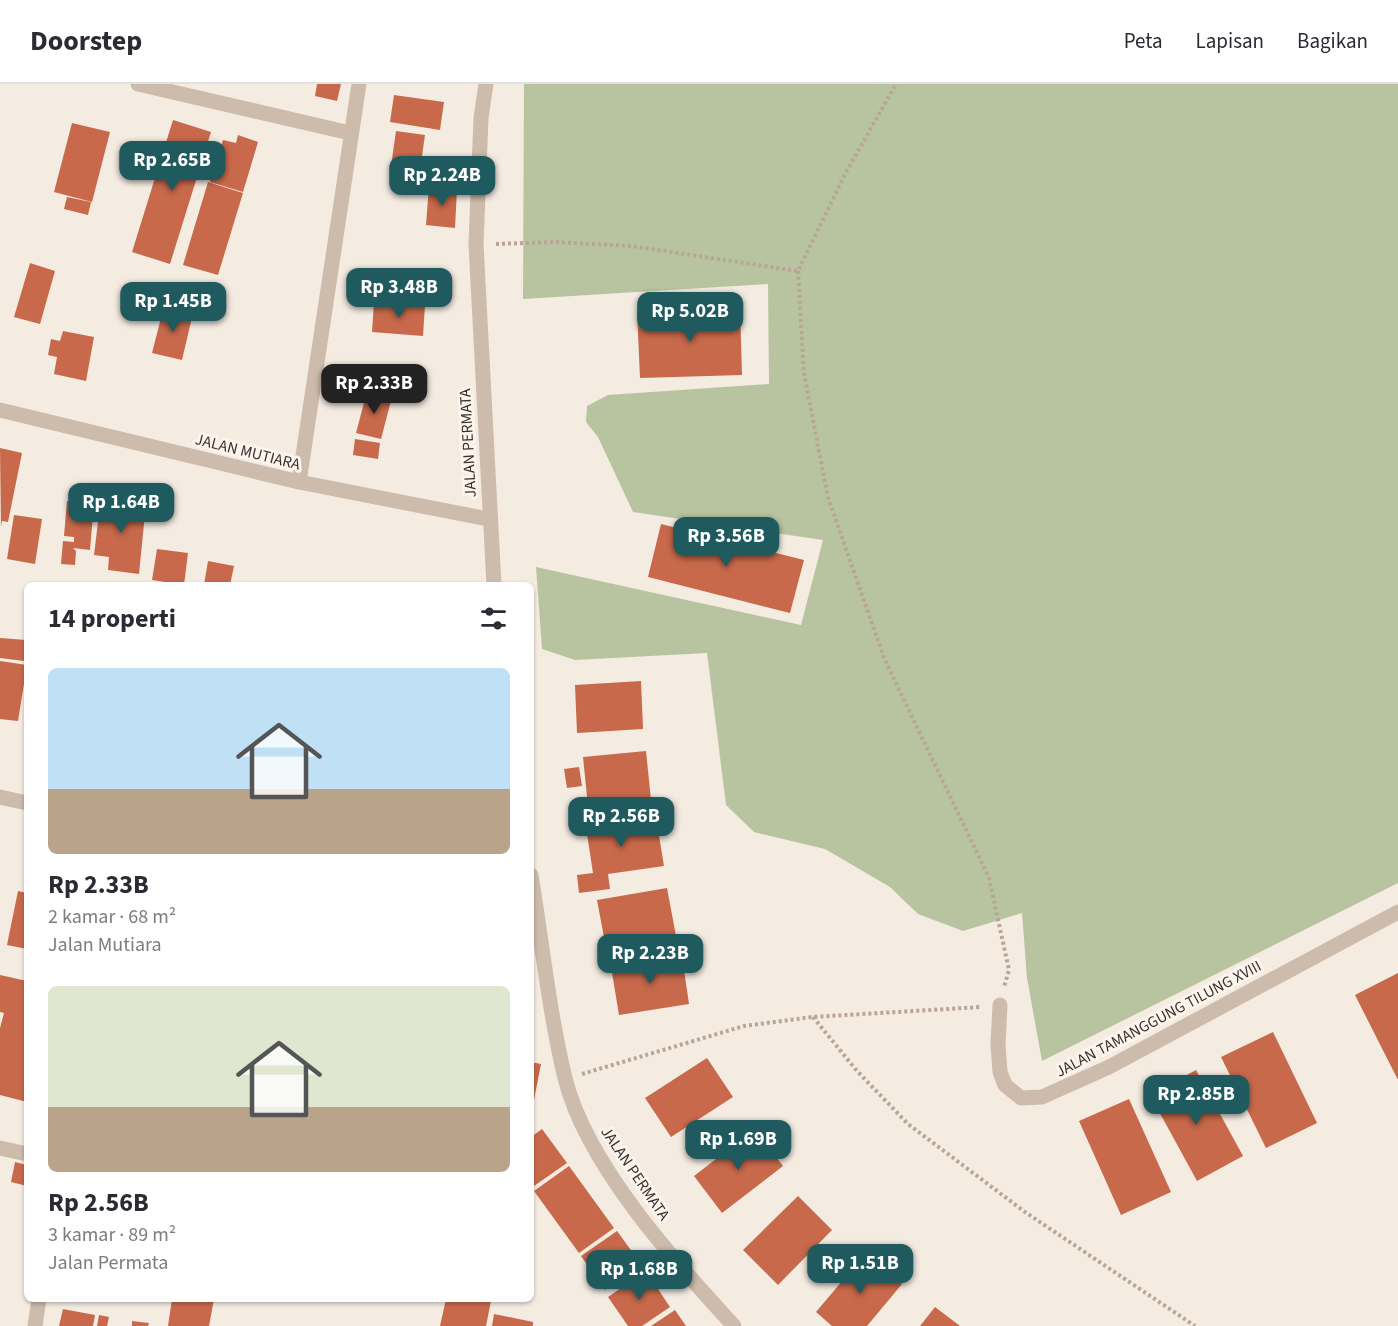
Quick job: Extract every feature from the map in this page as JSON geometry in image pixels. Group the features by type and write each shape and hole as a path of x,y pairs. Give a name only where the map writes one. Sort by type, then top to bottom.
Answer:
{"street":[{"path":"138,84 350,133"},
{"path":"299,482 359,84"},
{"name":"JALAN PERMATA","path":"486,84 481,118 476,244 488,519 494,582"},
{"name":"JALAN MUTIARA","path":"0,410 299,482 488,519"},
{"path":"0,797 24,802"},
{"name":"JALAN PERMATA","path":"534,893 565,1080 580,1117 605,1165 660,1241 734,1326"},
{"name":"JALAN TAMANGGUNG TILUNG XVIII","path":"1000,1005 998,1045 1000,1072 1005,1085 1021,1098 1042,1097 1109,1066 1398,912"},
{"path":"0,1148 24,1153"},
{"path":"35,1326 39,1302"}],"path":[{"path":"565,1080 720,1031 812,1017 1000,1005 1008,970 989,878 884,658 828,497 804,374 798,271 845,174 896,84"},
{"path":"476,244 555,242 631,246 798,271"},
{"path":"812,1017 857,1071 908,1124 1024,1212 1195,1326"}],"green space":[{"path":"524,84 1398,84 1398,883 1042,1061 1027,978 1022,913 963,931 918,914 890,887 825,849 754,832 726,805 707,653 575,660 542,649 536,567 801,625 823,540 633,512 598,437 586,422 587,406 608,395 769,384 768,284 523,299"}],"building":[{"path":"317,84 341,84 337,101 315,96"},
{"path":"394,95 444,102 440,130 390,122"},
{"path":"173,120 211,132 170,264 132,252"},
{"path":"72,123 110,132 92,202 54,192"},
{"path":"396,131 425,135 420,170 391,166"},
{"path":"238,135 258,142 243,192 210,182 223,140 236,143"},
{"path":"208,182 243,193 218,275 183,265"},
{"path":"429,186 457,189 455,228 426,225"},
{"path":"67,197 91,202 88,215 64,209"},
{"path":"30,263 55,271 40,324 14,317"},
{"path":"374,302 425,305 423,336 372,332"},
{"path":"164,306 193,313 182,360 152,353"},
{"path":"740,308 742,375 640,378 637,311"},
{"path":"63,331 94,337 86,381 54,374 57,357 48,355 51,339 60,341"},
{"path":"367,391 392,397 381,439 356,433"},
{"path":"355,439 380,443 378,459 353,455"},
{"path":"0,448 22,453 8,522 2,521 1,527"},
{"path":"101,497 146,504 139,574 108,570 109,557 94,555"},
{"path":"67,501 94,503 90,550 73,548 76,551 75,565 61,564 63,541 74,542 74,537 64,536"},
{"path":"14,515 42,519 35,564 7,559"},
{"path":"661,524 804,560 790,613 648,577"},
{"path":"157,549 188,553 184,582 152,580"},
{"path":"208,561 234,566 231,582 204,582"},
{"path":"0,638 24,640 24,661 0,658"},
{"path":"0,661 24,665 24,684 18,721 0,719"},
{"path":"641,681 643,729 577,733 575,685"},
{"path":"646,751 651,800 588,806 583,757"},
{"path":"579,767 582,786 567,788 564,769"},
{"path":"655,811 664,866 608,874 610,889 579,893 577,875 593,873 585,821"},
{"path":"667,888 676,936 606,948 597,900"},
{"path":"18,891 24,892 24,948 7,945"},
{"path":"682,956 689,1004 619,1015 611,967"},
{"path":"1398,973 1398,1080 1355,995"},
{"path":"0,975 24,980 24,1101 0,1095 0,1028 4,1013 0,1012"},
{"path":"1273,1032 1317,1123 1266,1148 1221,1057"},
{"path":"707,1058 733,1097 671,1137 645,1098"},
{"path":"534,1063 541,1064 534,1100"},
{"path":"1196,1070 1243,1156 1197,1181 1150,1095"},
{"path":"1129,1099 1171,1192 1121,1215 1079,1121"},
{"path":"542,1129 567,1163 534,1186 534,1135"},
{"path":"755,1129 783,1166 722,1213 694,1176"},
{"path":"15,1162 24,1164 24,1185 11,1182"},
{"path":"569,1166 614,1228 579,1253 534,1191"},
{"path":"798,1196 832,1230 778,1285 743,1250"},
{"path":"617,1231 641,1264 605,1290 581,1256"},
{"path":"865,1254 902,1284 867,1326 832,1326 816,1312"},
{"path":"646,1271 670,1307 642,1326 628,1326 608,1297"},
{"path":"172,1302 213,1302 209,1326 168,1326"},
{"path":"445,1302 491,1302 486,1326 440,1326"},
{"path":"935,1307 960,1326 920,1326"},
{"path":"63,1309 95,1315 93,1326 59,1326"},
{"path":"675,1310 686,1326 651,1326"},
{"path":"494,1314 533,1322 533,1326 492,1326"},
{"path":"99,1315 109,1317 107,1326 97,1326"},
{"path":"132,1321 149,1323 148,1326 132,1326"}]}
